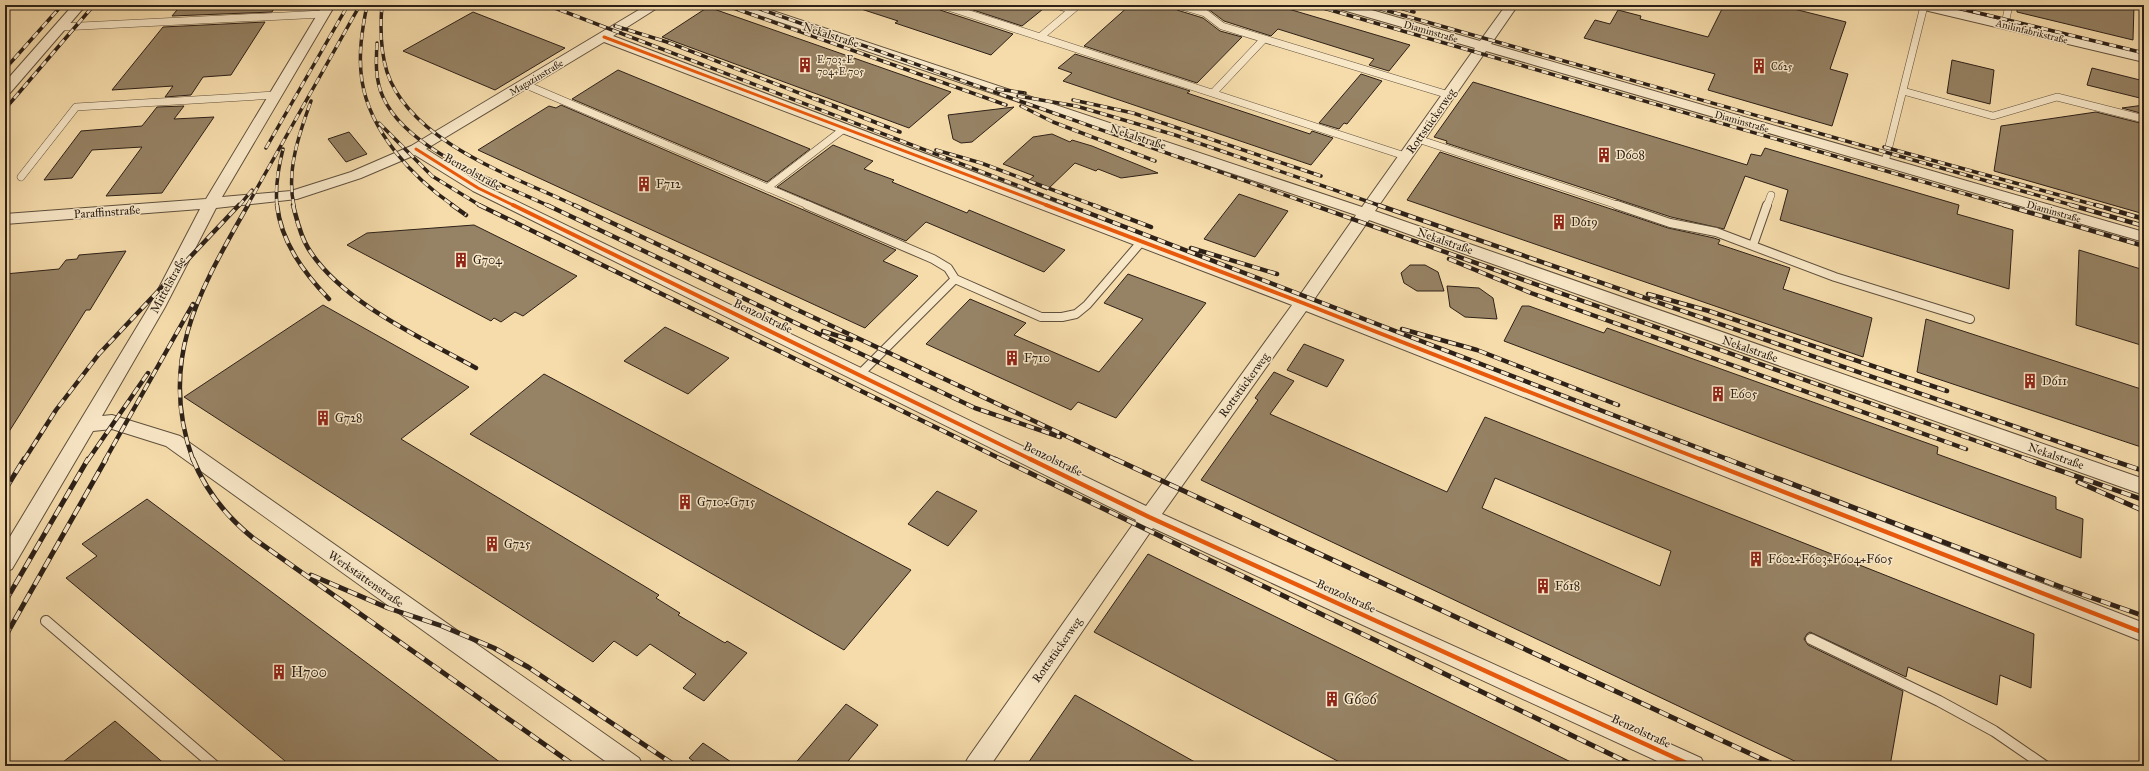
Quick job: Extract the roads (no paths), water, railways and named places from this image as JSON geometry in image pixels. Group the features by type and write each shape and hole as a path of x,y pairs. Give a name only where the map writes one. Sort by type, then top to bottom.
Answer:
{"street":[{"path":"5,90 80,5"},
{"name":"Magazinstraße","path":"416,149 656,5"},
{"name":"Nekalstraße","path":"742,5 1365,213 2144,487"},
{"name":"Diaminstraße","path":"1340,5 2144,237"},
{"name":"Rottstückerweg","path":"976,766 1149,517 1303,303 1512,5"},
{"name":"Anilinfabrikstraße","path":"1922,6 2005,24 2144,58"},
{"name":"Mittelstraße","path":"5,563 89,424 157,307 210,204 326,9"},
{"path":"604,36 1303,303 2144,633"},
{"path":"210,204 292,196 356,175 416,149"},
{"name":"Benzolstraße","path":"416,149 478,188 1149,517 1693,766"},
{"name":"Paraffinstraße","path":"5,219 210,204"},
{"name":"Werkstättenstraße","path":"89,424 112,422 173,441 631,766"}],"lane":[{"path":"942,5 1405,156"},
{"path":"1056,5 1072,10"},
{"path":"1040,37 1078,5"},
{"path":"1178,5 1205,13 1222,26 1449,95"},
{"path":"2005,24 2009,5"},
{"path":"1885,162 1922,6"},
{"path":"61,27 326,9"},
{"path":"1213,93 1264,39"},
{"path":"524,84 933,259 948,268 955,279 1041,317 1062,317 1076,314 1087,305 1142,242"},
{"path":"1903,91 1993,116 2057,97 2144,119"},
{"path":"20,177 76,107 275,95"},
{"path":"767,188 845,128"},
{"path":"1418,139 1670,223 1687,224 1753,245 1790,261 1970,319"},
{"path":"1753,245 1771,195"},
{"path":"859,375 955,279"},
{"path":"46,621 215,766"},
{"path":"1811,639 1939,701 1994,731 2045,766"}],"railway":[{"path":"5,69 62,5"},
{"path":"5,109 94,5"},
{"path":"266,148 348,5"},
{"path":"247,206 360,5"},
{"path":"367,5 361,43 360,62 362,81 374,118 384,136 409,168 423,182 454,206"},
{"path":"382,5 381,38 387,72 399,97 418,118 441,138 467,154 524,183 576,206"},
{"path":"547,5 1071,206"},
{"path":"725,5 1006,105"},
{"path":"749,5 1316,206"},
{"path":"1313,5 2007,206"},
{"path":"1367,5 2075,206"},
{"path":"1390,5 1414,12"},
{"path":"1946,5 2144,53"},
{"path":"615,26 667,42 900,132 817,99"},
{"path":"377,43 376,57 380,91 395,116 412,133 433,149 456,163 549,206"},
{"path":"997,89 1025,93"},
{"path":"1018,96 1076,106 1175,135 1381,206"},
{"path":"1073,100 1133,113 1321,176"},
{"path":"294,206 292,179 295,153 298,139 311,101"},
{"path":"1021,106 1053,122 1155,161"},
{"path":"379,123 432,176 481,206"},
{"path":"1884,147 2099,206"},
{"path":"277,206 277,178 283,149"},
{"path":"936,150 981,163 1096,206"},
{"path":"239,206 252,190"},
{"path":"24,460 56,410 99,354 239,205"},
{"path":"193,460 183,424 180,390 182,358 189,327 200,297 230,236 248,205"},
{"path":"277,205 283,232 295,256 311,279 329,299"},
{"path":"293,205 297,222 305,243 322,267 341,285 361,302 384,317 476,368"},
{"path":"452,205 466,215"},
{"path":"547,205 975,408 1060,437"},
{"path":"574,205 1117,460"},
{"path":"1068,205 1730,460"},
{"path":"1093,205 1151,227"},
{"path":"1313,205 2030,460"},
{"path":"1378,205 2111,460"},
{"path":"2004,205 2144,246"},
{"path":"2071,205 2144,226"},
{"path":"2096,205 2144,219"},
{"path":"481,206 1003,460"},
{"path":"1191,248 1277,274"},
{"path":"1449,259 1531,293 1966,449"},
{"path":"1648,294 1709,311 1947,391"},
{"path":"105,460 193,304"},
{"path":"1402,329 1477,350 1618,405"},
{"path":"823,331 851,340"},
{"path":"88,460 148,373"},
{"path":"5,490 24,459"},
{"path":"5,602 88,459"},
{"path":"5,637 106,459"},
{"path":"193,459 204,482 218,503 243,530 575,766"},
{"path":"1001,459 1635,766"},
{"path":"1115,459 1777,766"},
{"path":"1727,459 2061,587 2144,616"},
{"path":"2027,459 2144,500"},
{"path":"2111,460 2144,471"},
{"path":"2078,482 2144,511"},
{"path":"311,575 388,608 442,626 494,648 528,667 676,766"}],"place":[{"name":"E 703+E 704+E 705","path":"805,65"},
{"name":"C625","path":"1759,66"},
{"name":"D608","path":"1604,155"},
{"name":"F712","path":"644,184"},
{"name":"D619","path":"1559,222"},
{"name":"G704","path":"461,260"},
{"name":"F710","path":"1012,358"},
{"name":"D611","path":"2030,381"},
{"name":"E605","path":"1718,394"},
{"name":"G728","path":"323,418"},
{"name":"G710+G715","path":"685,502"},
{"name":"G725","path":"492,544"},
{"name":"F602+F603+F604+F605","path":"1756,559"},
{"name":"F618","path":"1543,586"},
{"name":"H700","path":"279,672"},
{"name":"G606","path":"1332,699"}]}
